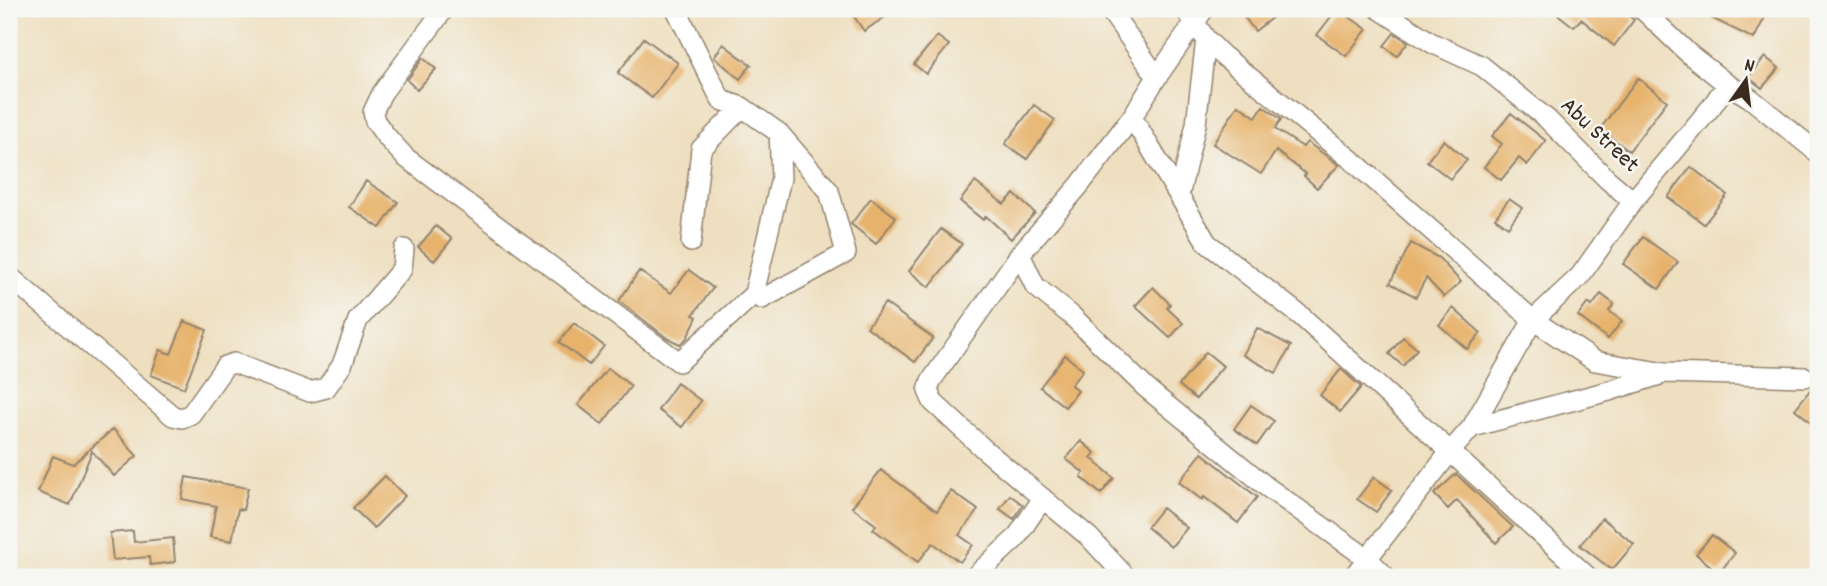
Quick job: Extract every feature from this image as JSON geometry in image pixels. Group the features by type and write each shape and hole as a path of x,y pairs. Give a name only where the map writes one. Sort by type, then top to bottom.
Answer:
{"street":[{"path":"444,9 382,93 373,111 380,128 405,158 679,362 754,294 781,178 779,134"},
{"path":"676,9 721,100 742,107 779,134 829,191 846,253 762,299 754,294"},
{"path":"1109,9 1157,77"},
{"name":"Abu Street","path":"1379,9 1432,43 1482,66 1547,119 1633,201 1727,84"},
{"path":"1642,9 1689,54 1818,153"},
{"path":"1126,577 1089,537 950,418 933,402 928,391 931,381 1020,254 1079,187 1132,117 1198,20"},
{"path":"1179,196 1196,124 1198,20"},
{"path":"1198,20 1221,54 1354,162 1533,320 1595,360 1665,373 1805,377"},
{"path":"691,242 701,149 742,107"},
{"path":"1132,117 1207,243 1301,316 1588,577"},
{"path":"1353,577 1472,427 1533,320 1580,276 1633,201"},
{"path":"9,276 173,416 182,418 191,414 225,366 234,363 310,392 326,388 342,365 358,320 402,269 404,250"},
{"path":"1020,254 1035,286 1072,316 1146,388 1267,488 1368,559 1386,577"},
{"path":"1472,427 1609,391 1665,373"},
{"path":"974,577 1016,538 1043,498"}],"building":[{"path":"849,9 897,9 864,31"},
{"path":"1238,9 1283,9 1255,31"},
{"path":"1337,9 1367,29 1346,56 1317,35"},
{"path":"1551,9 1620,9 1634,20 1614,46 1581,19 1574,27"},
{"path":"1693,9 1769,9 1754,39"},
{"path":"1394,33 1408,42 1397,56 1384,46"},
{"path":"937,36 949,45 926,74 914,64"},
{"path":"644,38 678,63 652,98 618,73"},
{"path":"723,44 751,65 740,79 714,57"},
{"path":"1765,57 1779,68 1762,88 1748,77"},
{"path":"423,58 436,69 417,90 407,80"},
{"path":"1638,78 1667,101 1629,151 1600,129"},
{"path":"1034,105 1055,120 1027,159 1005,144"},
{"path":"1238,105 1256,117 1263,106 1281,119 1275,129 1303,147 1307,142 1339,165 1317,188 1304,176 1306,174 1276,151 1261,174 1213,144"},
{"path":"1511,113 1546,141 1527,165 1519,158 1501,180 1484,167 1502,144 1492,136"},
{"path":"1444,140 1467,160 1450,179 1427,161"},
{"path":"1691,167 1727,195 1704,224 1668,197"},
{"path":"366,181 398,202 380,228 349,207"},
{"path":"975,182 1004,204 1014,194 1035,213 1011,239 986,216 983,220 960,201"},
{"path":"871,198 896,217 876,244 851,224"},
{"path":"1509,199 1522,208 1508,227 1495,218"},
{"path":"436,226 452,239 434,261 418,247"},
{"path":"941,229 962,244 929,287 909,271"},
{"path":"1643,237 1678,262 1659,289 1623,264"},
{"path":"1411,243 1439,258 1461,282 1444,297 1426,278 1416,297 1390,283"},
{"path":"689,270 713,288 693,315 697,317 687,338 680,344 667,338 619,301 639,271 671,293"},
{"path":"1153,287 1170,304 1167,308 1183,323 1170,338 1135,306"},
{"path":"1601,294 1614,304 1609,311 1622,321 1608,339 1578,316 1588,303 1592,306"},
{"path":"885,303 933,338 915,362 867,327"},
{"path":"1453,308 1481,333 1467,349 1439,325"},
{"path":"184,321 207,330 184,388 151,375 160,350 171,354"},
{"path":"574,323 604,346 589,365 559,342"},
{"path":"1257,328 1291,346 1276,373 1243,355"},
{"path":"1403,337 1417,349 1403,366 1389,354"},
{"path":"1206,352 1223,366 1196,399 1179,385"},
{"path":"1065,355 1083,370 1071,385 1078,391 1065,407 1040,387"},
{"path":"608,368 631,386 602,424 578,405"},
{"path":"1341,369 1361,387 1340,412 1320,395"},
{"path":"1818,380 1818,428 1795,409"},
{"path":"677,383 701,401 682,427 658,410"},
{"path":"1251,405 1274,421 1257,445 1234,429"},
{"path":"113,429 137,456 114,476 92,451 70,505 38,492 53,456 73,464"},
{"path":"1081,441 1095,453 1091,458 1114,478 1101,494 1081,477 1084,473 1066,459"},
{"path":"1202,453 1257,497 1238,523 1179,482"},
{"path":"881,470 937,511 951,491 978,510 959,535 973,545 960,562 933,543 918,562 873,529 876,525 852,507"},
{"path":"1456,474 1513,527 1496,543 1457,500 1448,509 1434,494"},
{"path":"385,476 405,496 374,528 353,508"},
{"path":"186,477 248,488 243,510 238,509 232,541 210,537 216,506 182,499"},
{"path":"1374,477 1392,490 1376,512 1357,499"},
{"path":"1010,495 1023,505 1014,519 1000,509"},
{"path":"1162,508 1187,528 1171,547 1147,527"},
{"path":"1602,518 1634,544 1612,570 1580,545"},
{"path":"133,531 134,542 173,538 175,562 150,565 149,557 113,560 110,533"},
{"path":"1712,535 1735,553 1719,573 1696,554"}]}
